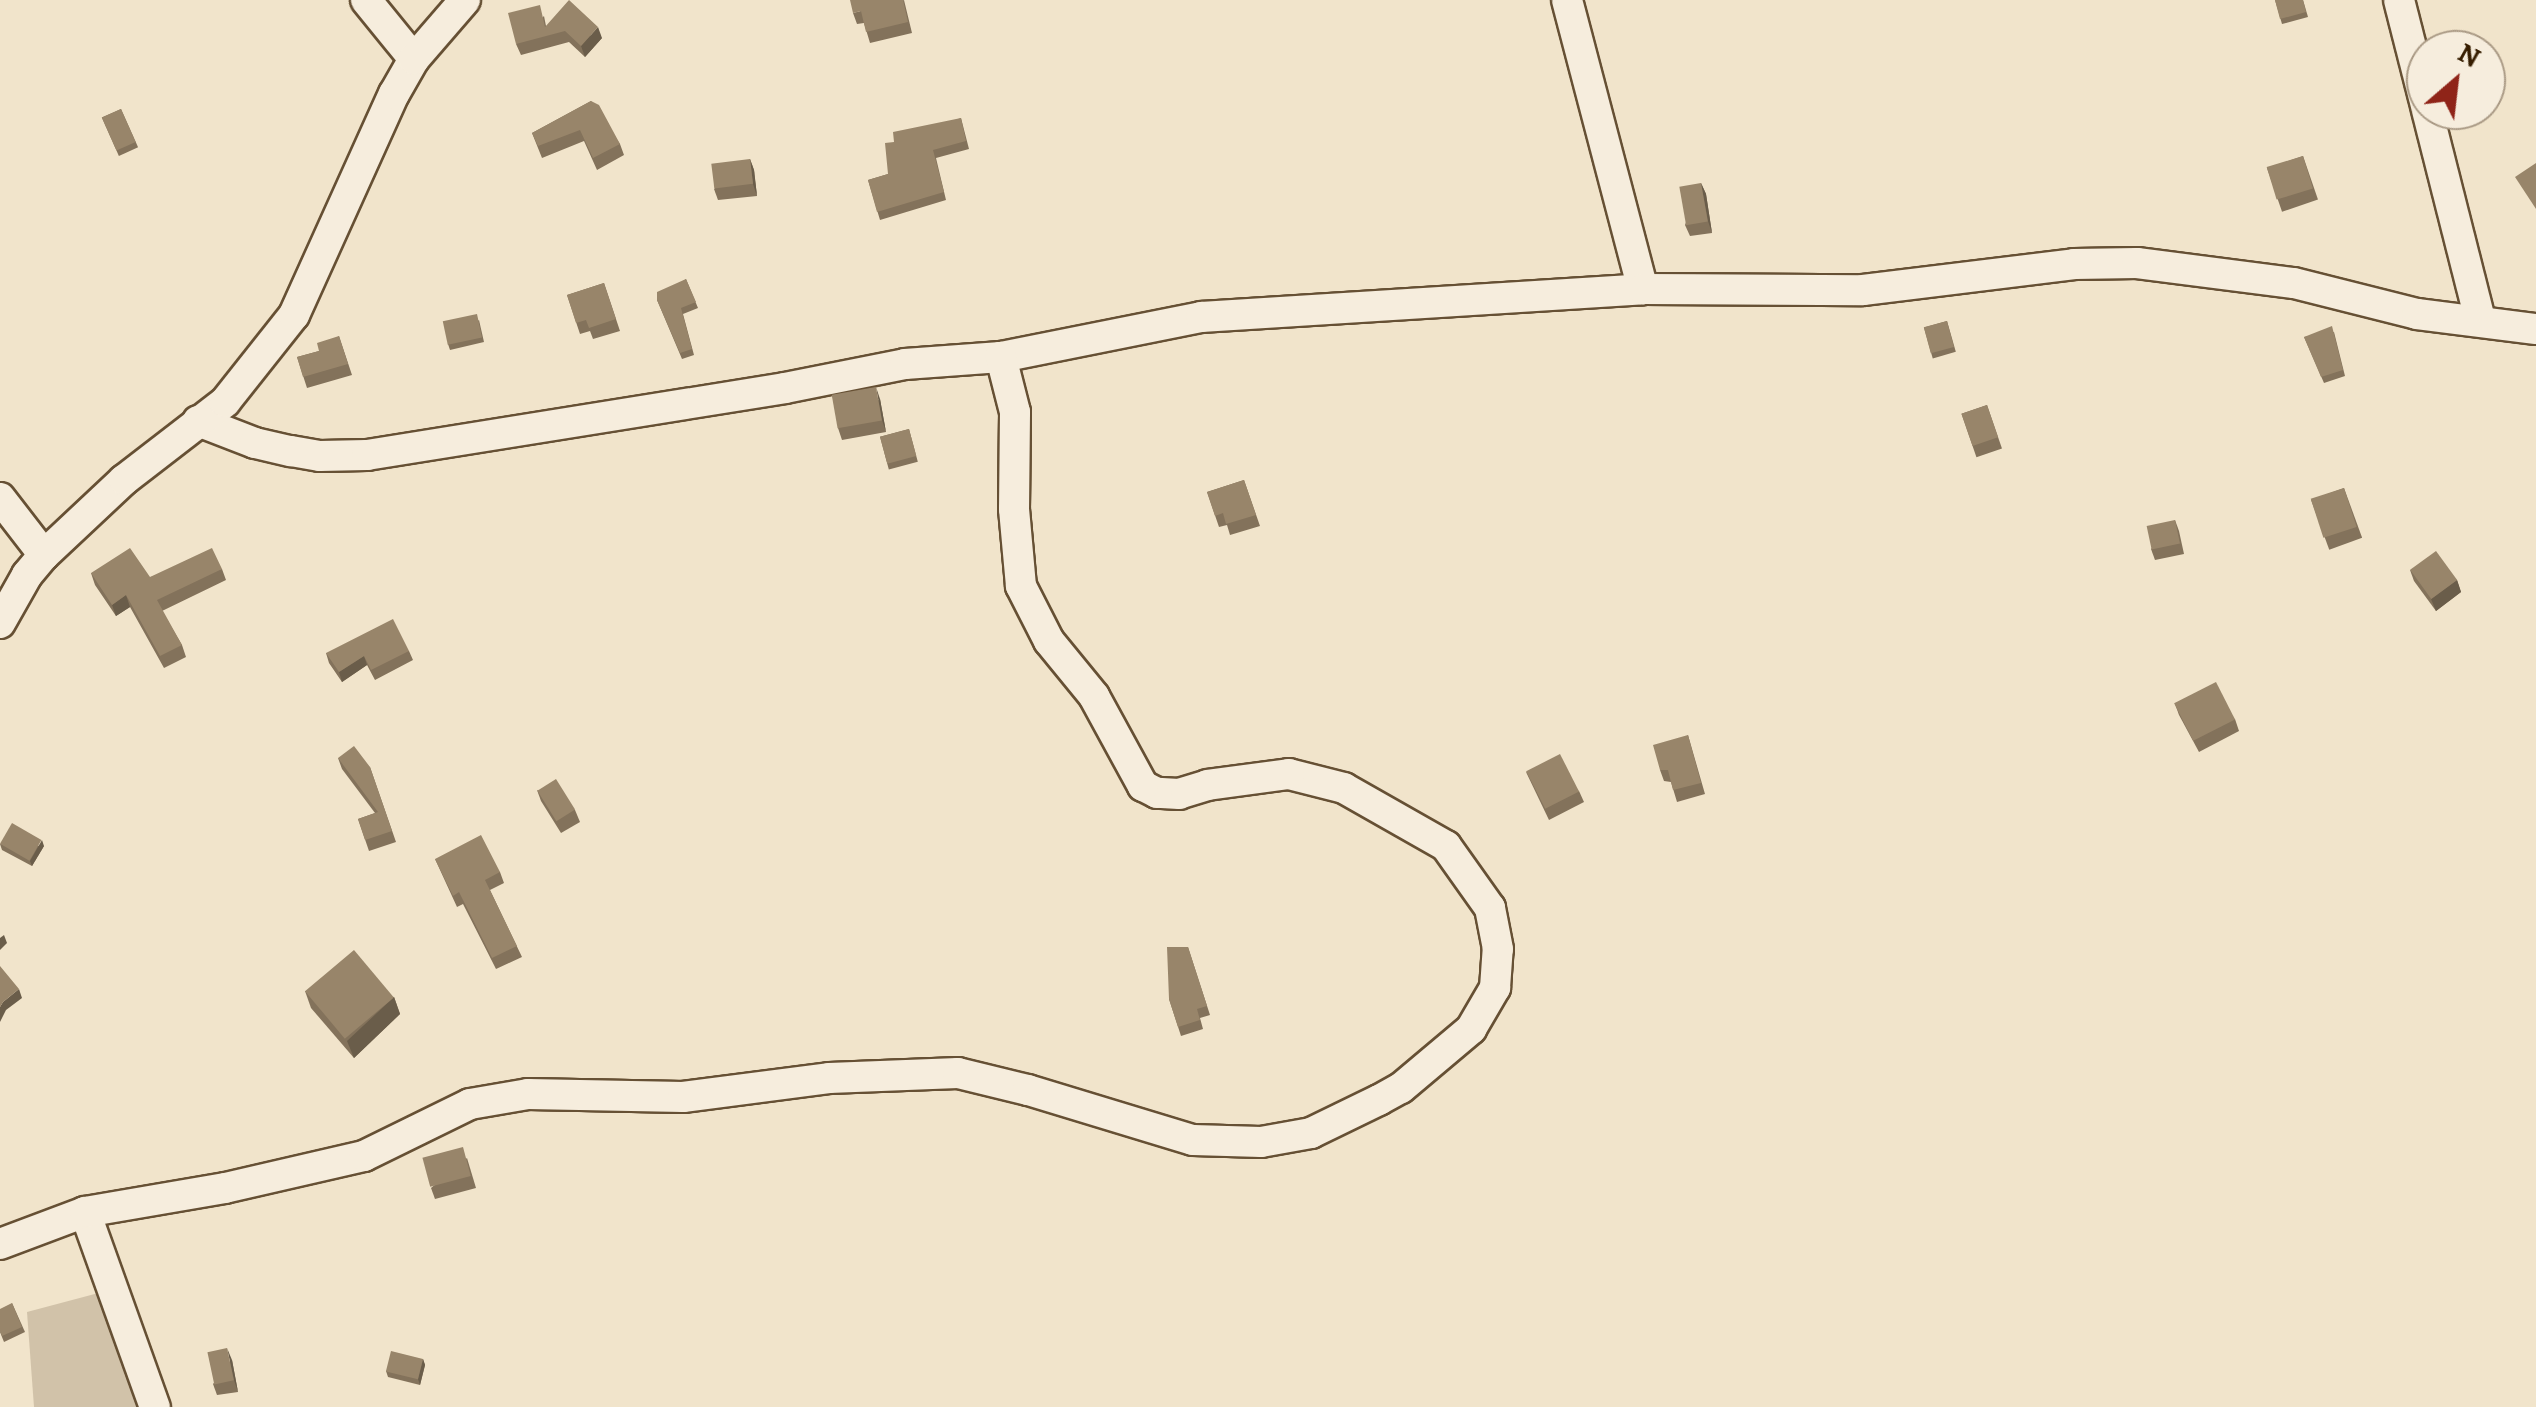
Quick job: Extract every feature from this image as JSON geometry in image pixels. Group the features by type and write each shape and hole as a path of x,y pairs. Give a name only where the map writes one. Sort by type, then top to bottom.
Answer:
{"street":[{"path":"366,0 414,59"},
{"path":"0,622 27,574 44,556 124,480 225,402 294,315 361,164 414,59 465,0"},
{"path":"1567,0 1642,288"},
{"path":"2399,0 2406,30"},
{"path":"2432,130 2480,319"},
{"path":"198,421 255,444 320,456 367,454 786,388 905,364 1000,356 1201,317 1642,288 1863,290 2074,264 2137,262 2294,283 2417,314 2480,319 2536,330"},
{"path":"0,1244 84,1212 226,1188 364,1156 470,1104 528,1094 682,1098 829,1078 958,1074 1028,1090 1193,1140 1261,1142 1311,1133 1379,1100 1400,1088 1471,1029 1495,988 1498,949 1490,908 1446,846 1344,788 1289,774 1208,785 1179,794 1157,793 1143,786 1094,696 1049,640 1022,586 1014,509 1015,412 1000,356"},
{"path":"0,498 44,556"},
{"path":"84,1212 155,1407"}],"shaded area":[{"path":"106,1291 144,1407 34,1407 27,1312"}],"building":[{"path":"569,0 598,27 581,46 565,31 516,44 508,13 540,5 545,27"},
{"path":"850,0 903,0 908,22 866,32 861,11 853,13"},
{"path":"2275,0 2303,0 2306,12 2280,19"},
{"path":"591,101 599,105 620,144 593,158 580,130 538,146 532,133"},
{"path":"121,109 136,142 116,150 102,118"},
{"path":"961,118 966,141 933,150 944,192 877,212 868,180 888,174 885,143 894,142 893,132"},
{"path":"2303,156 2313,189 2277,200 2267,167"},
{"path":"750,159 753,184 714,189 711,164"},
{"path":"2536,163 2536,209 2515,177"},
{"path":"1701,183 1708,221 1686,225 1679,187"},
{"path":"686,279 696,302 681,308 692,349 680,353 657,292"},
{"path":"604,283 616,319 589,328 586,320 576,323 567,295"},
{"path":"477,314 482,337 448,345 443,321"},
{"path":"1947,321 1954,347 1931,353 1924,327"},
{"path":"2332,326 2343,370 2321,377 2304,337"},
{"path":"339,336 348,364 303,377 297,357 319,351 317,343"},
{"path":"876,387 882,420 838,428 832,395"},
{"path":"1987,405 1998,437 1973,446 1961,414"},
{"path":"909,429 916,456 887,464 880,437"},
{"path":"1244,480 1256,515 1226,524 1223,513 1215,516 1207,492"},
{"path":"2344,488 2357,527 2323,538 2311,499"},
{"path":"2175,520 2180,543 2152,550 2147,526"},
{"path":"130,548 150,577 212,548 222,569 157,600 182,645 160,656 126,595 112,605 91,573"},
{"path":"2436,551 2457,580 2431,599 2410,570"},
{"path":"393,619 409,651 371,670 364,656 339,672 326,653"},
{"path":"2216,682 2235,719 2193,741 2174,703"},
{"path":"1688,735 1701,783 1673,790 1668,770 1660,770 1653,745"},
{"path":"354,746 370,767 392,831 365,840 358,819 378,812 338,758"},
{"path":"1560,754 1579,791 1545,809 1526,771"},
{"path":"556,779 575,810 556,821 537,791"},
{"path":"12,823 41,840 29,861 0,844"},
{"path":"481,835 500,872 485,880 517,946 492,958 459,892 453,896 435,859"},
{"path":"1167,947 1188,947 1207,1006 1197,1009 1200,1020 1178,1027 1169,999"},
{"path":"354,950 394,997 345,1039 305,991"},
{"path":"0,966 19,989 0,1007"},
{"path":"463,1147 471,1176 430,1187 422,1158"},
{"path":"12,1303 22,1327 2,1336 0,1309"},
{"path":"227,1348 234,1380 214,1384 207,1352"},
{"path":"391,1351 423,1359 418,1379 386,1371"}]}
